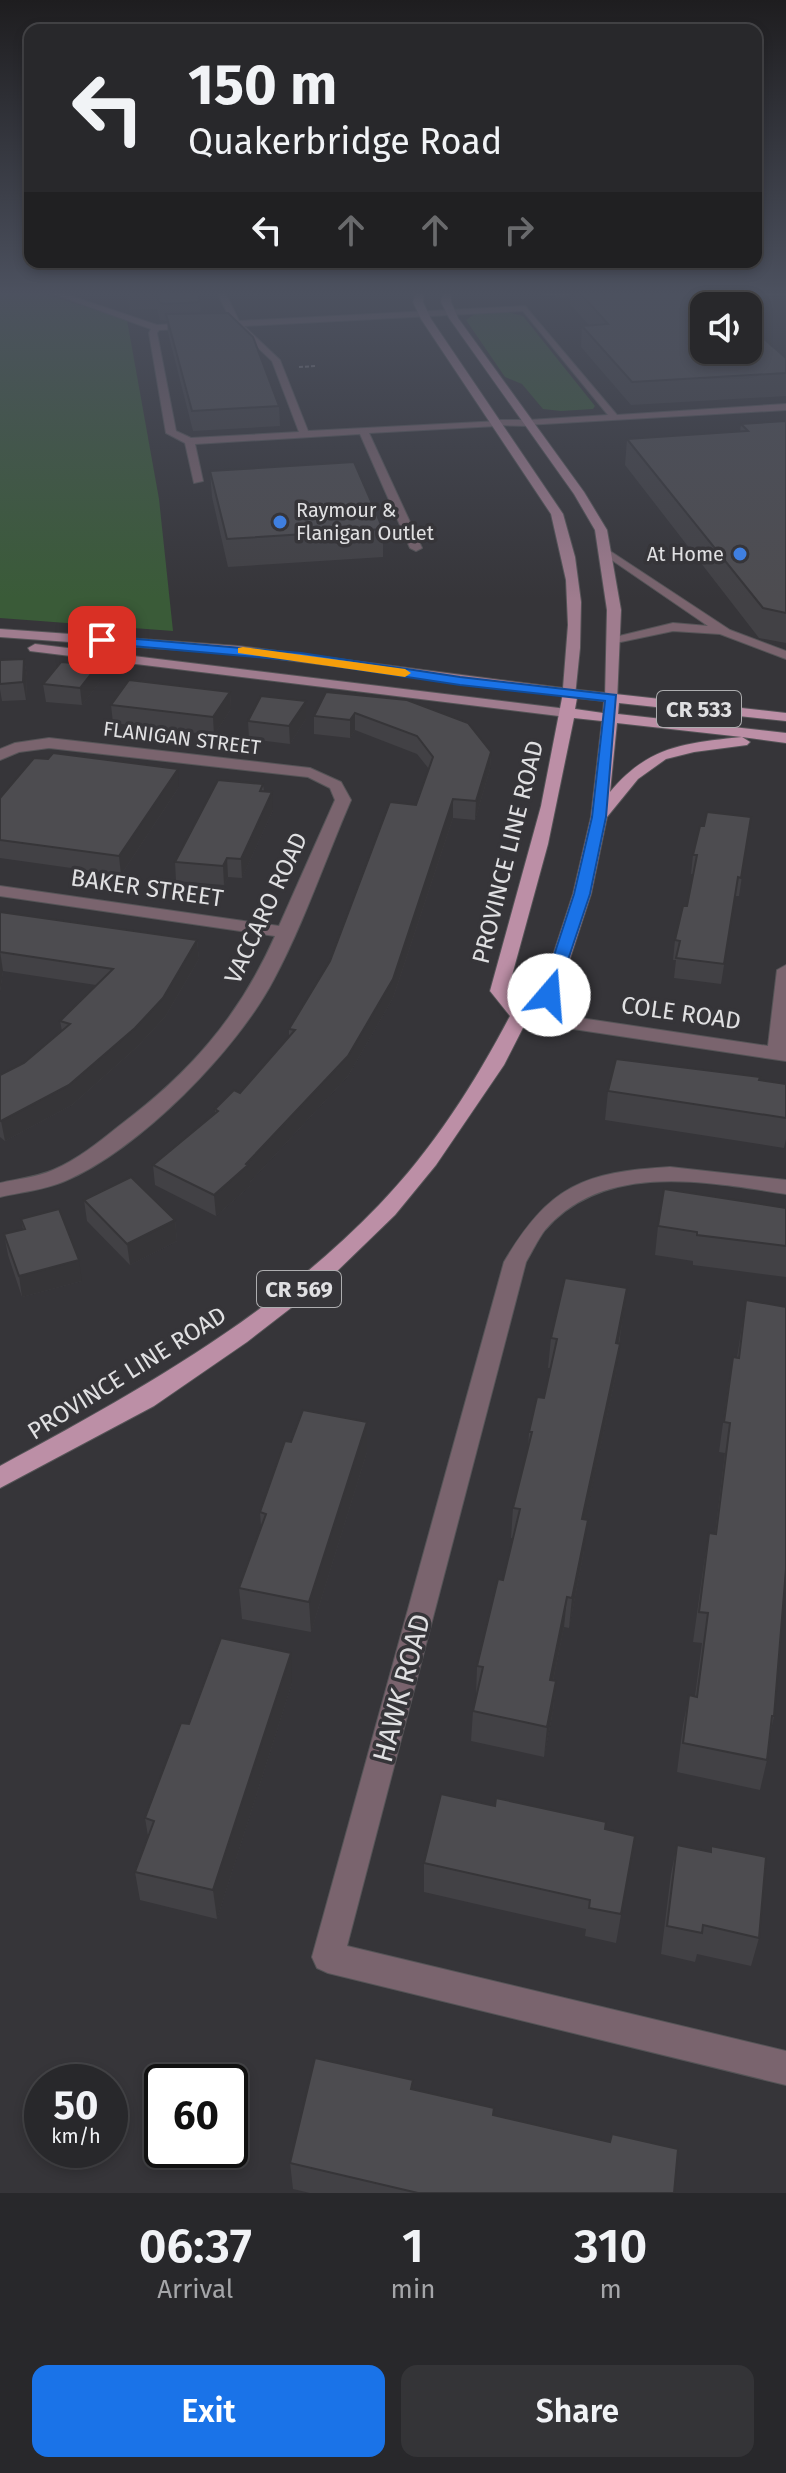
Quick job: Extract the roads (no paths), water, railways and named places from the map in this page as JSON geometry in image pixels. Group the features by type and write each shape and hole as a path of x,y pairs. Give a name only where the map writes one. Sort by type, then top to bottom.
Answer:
{"main road":[{"name":"CR 533","path":"570,693 786,717"},
{"name":"PROVINCE LINE ROAD","path":"520,1015 499,991 541,845 570,693"},
{"name":"PROVINCE LINE ROAD","path":"0,1478 145,1399 239,1336 323,1271 387,1210 429,1160 494,1065 520,1015 549,995 582,894 599,817 612,698"},
{"name":"CR 533","path":"567,713 784,738"},
{"path":"599,817 628,778 654,758 695,747 784,738"}],"street":[{"path":"0,633 238,650 570,693 573,583 568,542 557,514 478,394"},
{"path":"509,394 593,514 607,552 614,610 612,698"},
{"path":"497,423 529,423"},
{"name":"CR 533","path":"0,644 567,713"},
{"path":"2,736 7,752"},
{"name":"FLANIGAN STREET","path":"7,752 62,744 310,773 340,780 342,804"},
{"name":"VACCARO ROAD","path":"0,1190 56,1177 86,1162 163,1103 203,1064 241,1017 265,979 342,804"},
{"name":"BAKER STREET","path":"0,891 287,932"},
{"path":"781,1054 786,970"},
{"name":"COLE ROAD","path":"520,1015 781,1054"},
{"name":"HAWK ROAD","path":"786,1187 699,1174 663,1172 630,1176 596,1185 565,1199 544,1215 526,1238 515,1262 328,1957 786,2068"}],"lane":[{"path":"164,394 171,433 190,441 497,423"},
{"path":"289,394 304,433"},
{"path":"595,394 614,417"},
{"path":"529,423 786,407"},
{"path":"363,430 416,548"},
{"path":"190,441 198,481"},
{"path":"607,552 726,633"},
{"path":"615,641 673,627 726,633 786,655"}],"place":[{"name":"Raymour & Flanigan Outlet","path":"280,522"},
{"name":"At Home","path":"740,554"}]}
